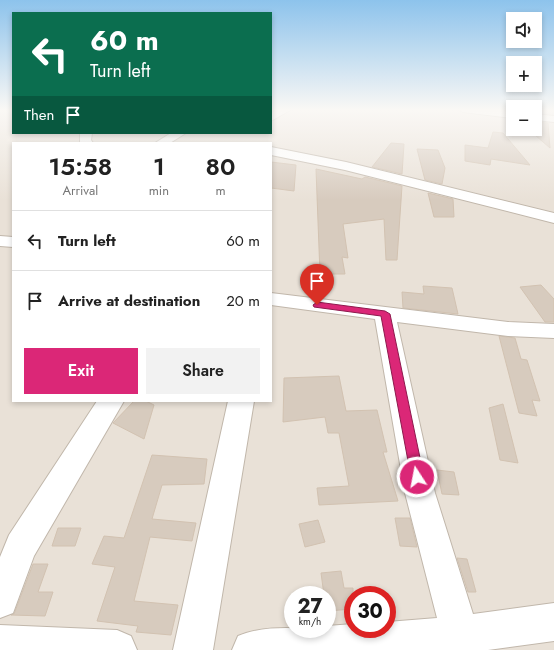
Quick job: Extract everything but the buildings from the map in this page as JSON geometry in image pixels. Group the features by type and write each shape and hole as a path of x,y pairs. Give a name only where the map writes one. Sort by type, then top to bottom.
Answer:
{"street":[{"path":"272,151 346,166 554,218"},
{"path":"0,241 12,242"},
{"path":"272,299 508,329 554,331"},
{"path":"385,314 420,493 460,634"},
{"path":"0,600 21,547 110,402"},
{"path":"193,650 241,402"},
{"path":"252,650 460,634 554,622"},
{"path":"0,644 117,650"}],"shaded area":[{"path":"0,139 554,139 554,650 0,650"}],"route":[{"path":"317,305 385,314 394,353 417,477"}]}
